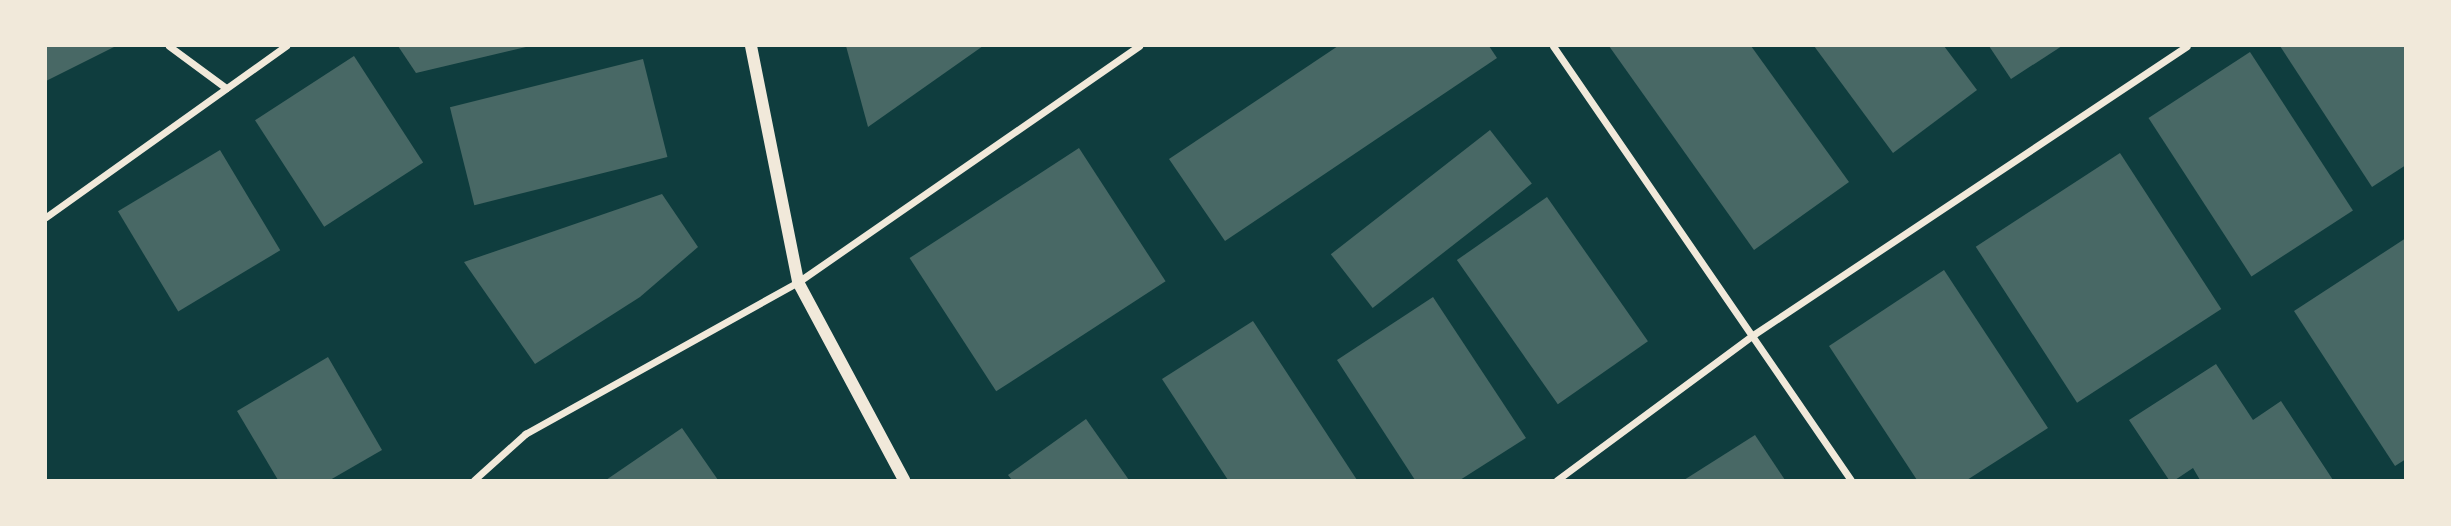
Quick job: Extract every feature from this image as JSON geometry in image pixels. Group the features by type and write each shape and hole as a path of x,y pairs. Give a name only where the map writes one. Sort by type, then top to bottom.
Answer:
{"street":[{"path":"169,46 226,88"},
{"path":"46,217 286,46"},
{"path":"751,46 798,282 904,481"},
{"path":"474,481 524,434 798,282 1139,46"},
{"path":"1553,46 1851,481"},
{"path":"1557,481 1753,335 2187,46"}],"building":[{"path":"46,46 116,46 46,81"},
{"path":"398,46 526,46 526,47 416,73"},
{"path":"846,46 983,46 868,127"},
{"path":"1338,46 1489,46 1497,58 1225,241 1169,159"},
{"path":"1609,46 1751,46 1849,182 1754,250"},
{"path":"1814,46 1944,46 1977,90 1893,153"},
{"path":"1989,46 2062,46 2011,79"},
{"path":"2280,46 2406,46 2406,165 2372,187"},
{"path":"2250,52 2353,211 2251,276 2149,118"},
{"path":"354,56 423,163 324,227 255,120"},
{"path":"643,59 667,157 474,205 450,107"},
{"path":"1490,130 1532,184 1373,308 1331,254"},
{"path":"1079,148 1166,281 996,391 910,258"},
{"path":"220,150 280,250 178,312 118,211"},
{"path":"2120,153 2221,309 2077,403 1976,247"},
{"path":"662,194 698,247 640,297 535,364 464,262"},
{"path":"1547,197 1648,341 1558,404 1457,260"},
{"path":"2406,238 2406,459 2395,466 2294,311"},
{"path":"1944,270 2048,428 1967,480 1917,480 1829,346"},
{"path":"1433,297 1526,438 1460,480 1415,480 1337,360"},
{"path":"1253,321 1357,480 1228,480 1162,379"},
{"path":"328,357 382,450 330,480 278,480 237,411"},
{"path":"2216,364 2253,420 2281,401 2333,480 2200,480 2193,468 2175,480 2169,480 2129,420"},
{"path":"1086,419 1129,480 1012,480 1008,475"},
{"path":"682,428 718,480 606,480"},
{"path":"1755,435 1785,480 1684,480"}]}
